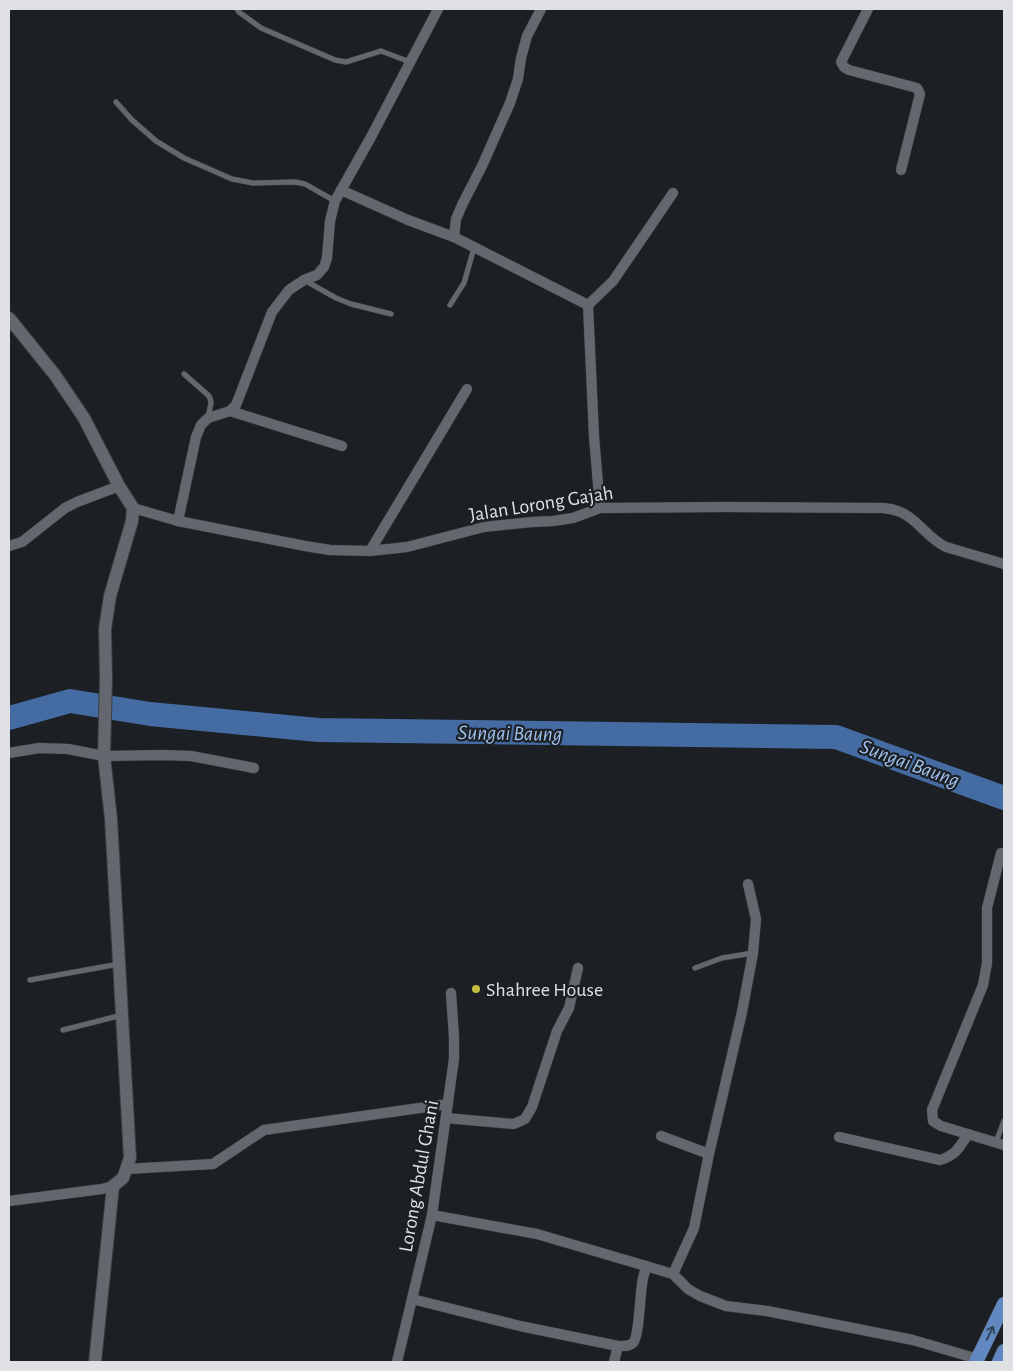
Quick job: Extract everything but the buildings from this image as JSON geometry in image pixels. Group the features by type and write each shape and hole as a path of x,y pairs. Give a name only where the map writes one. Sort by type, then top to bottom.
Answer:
{"main road":[{"path":"977,1360 1004,1304"},
{"path":"999,1362 1004,1351"}],"street":[{"path":"178,521 196,437 201,425 208,418 230,411 236,405 272,312 289,290 304,280 317,275 324,267 327,258 330,221 335,200 371,137 438,9"},
{"path":"454,238 456,219 510,103 518,79 527,36 542,9"},
{"path":"868,9 841,62 849,70 917,88 920,94 901,170"},
{"path":"341,190 474,247 588,305"},
{"path":"600,508 594,436 588,305 614,281 673,192"},
{"path":"9,318 55,375 84,418 119,486 133,508 132,521 110,596 105,629 104,755 112,819 130,1158 123,1178 113,1186 9,1201"},
{"path":"370,551 468,389"},
{"path":"230,411 342,446"},
{"path":"9,546 22,542 65,508 119,486"},
{"name":"Jalan Lorong Gajah","path":"133,508 178,521 330,550 370,551 407,547 484,527 573,518 600,508 725,506 883,508 908,516 937,543 1004,564"},
{"path":"9,753 39,748 68,749 104,755 163,754 191,756 254,768"},
{"path":"1000,1144 941,1126 933,1121 932,1110 982,985 987,963 987,908 1002,853"},
{"path":"673,1274 694,1228 742,1012 753,953 756,917 748,884"},
{"path":"446,1118 514,1124 525,1120 532,1108 557,1031 570,1008 578,968"},
{"name":"Lorong Abdul Ghani","path":"397,1362 432,1215 454,1058 451,993"},
{"path":"127,1169 213,1164 264,1130 448,1104"},
{"path":"839,1137 940,1160 950,1157 959,1149 968,1134"},
{"path":"661,1136 709,1154"},
{"path":"95,1362 113,1186"},
{"path":"432,1215 537,1234 673,1274 688,1289 726,1306 767,1311 913,1340 977,1360"},
{"path":"412,1299 520,1326 626,1346 632,1344 637,1332 642,1282 646,1266"},
{"path":"614,1362 618,1346"}],"lane":[{"path":"237,9 261,28 335,60 346,62 382,51 411,62"},
{"path":"116,102 132,120 156,141 184,158 232,179 253,183 295,182 305,184 335,200"},
{"path":"450,305 464,283 474,247"},
{"path":"304,280 351,304 391,314"},
{"path":"184,374 210,398 208,418"},
{"path":"695,968 725,957 753,953"},
{"path":"30,980 120,964"},
{"path":"63,1030 123,1015"},
{"path":"1000,1144 1004,1121"}],"waterway":[{"name":"Sungai Baung","path":"9,718 70,701 150,714 318,730 836,737 1004,798"}],"place":[{"name":"Shahree House","path":"476,989"}]}
